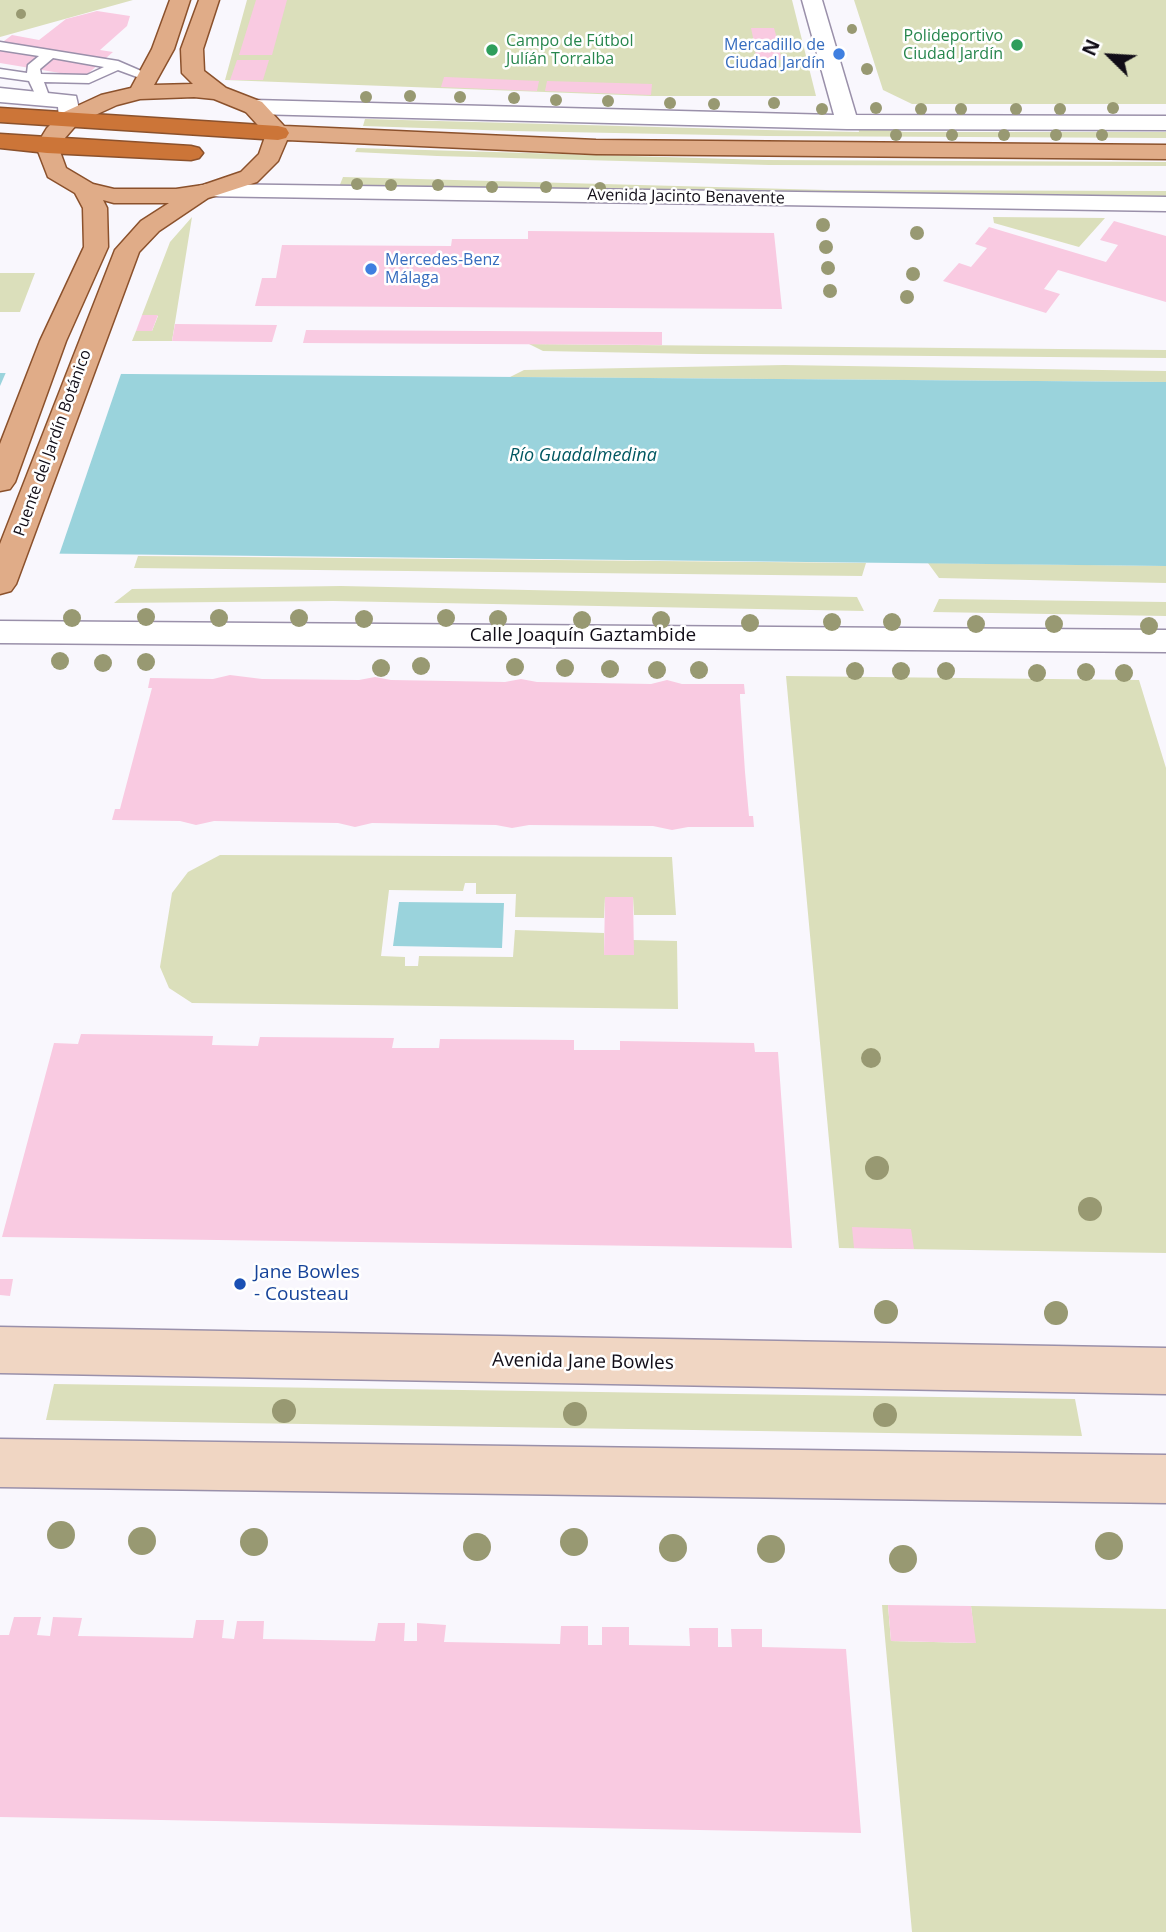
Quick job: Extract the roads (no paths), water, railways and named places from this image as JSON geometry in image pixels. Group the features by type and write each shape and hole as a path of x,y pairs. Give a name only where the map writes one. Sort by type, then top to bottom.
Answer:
{"highway":[{"path":"0,115 278,133"},
{"path":"0,141 47,146 214,154"},
{"path":"242,155 270,156"}],"main road":[{"path":"143,85 163,49 180,0"},
{"path":"209,0 192,49 193,72 218,93"},
{"path":"47,146 55,133 71,118 143,85 218,93 254,107 278,133 609,147 1166,152"},
{"name":"Avenida Jacinto Benavente","path":"47,146 56,172 85,189 114,196 142,197 207,191 249,177 270,156 278,133"},
{"path":"270,156 295,158"},
{"name":"Puente del Jardín Botánico","path":"0,482 53,341 96,247 96,208 85,189"},
{"name":"Puente del Jardín Botánico","path":"0,584 127,250 150,226 179,205 207,191"},
{"name":"Avenida Jane Bowles","path":"0,1350 1166,1371"},
{"path":"0,1463 1166,1479"}],"street":[{"path":"812,0 847,122"},
{"path":"0,95 68,101 71,118"},
{"path":"254,107 847,122 1166,122"},
{"name":"Avenida Jacinto Benavente","path":"207,191 1166,204"},
{"name":"Calle Joaquín Gaztambide","path":"0,632 1166,641"}],"lane":[{"path":"0,46 118,65 143,85"},
{"path":"45,99 38,89 33,68 50,54"},
{"path":"0,73 35,78 89,79 118,65"}],"water":[{"name":"Río Guadalmedina","path":"0,373 1166,382 1166,566 0,553"},
{"path":"399,902 504,903 502,948 393,946"}],"place":[{"name":"Polideportivo Ciudad Jardín","path":"1017,45"},
{"name":"Campo de Fútbol Julíán Torralba","path":"492,50"},
{"name":"Mercadillo de Ciudad Jardín","path":"839,54"},
{"name":"Mercedes-Benz Málaga","path":"371,269"},
{"name":"Jane Bowles - Cousteau","path":"240,1284"}]}
